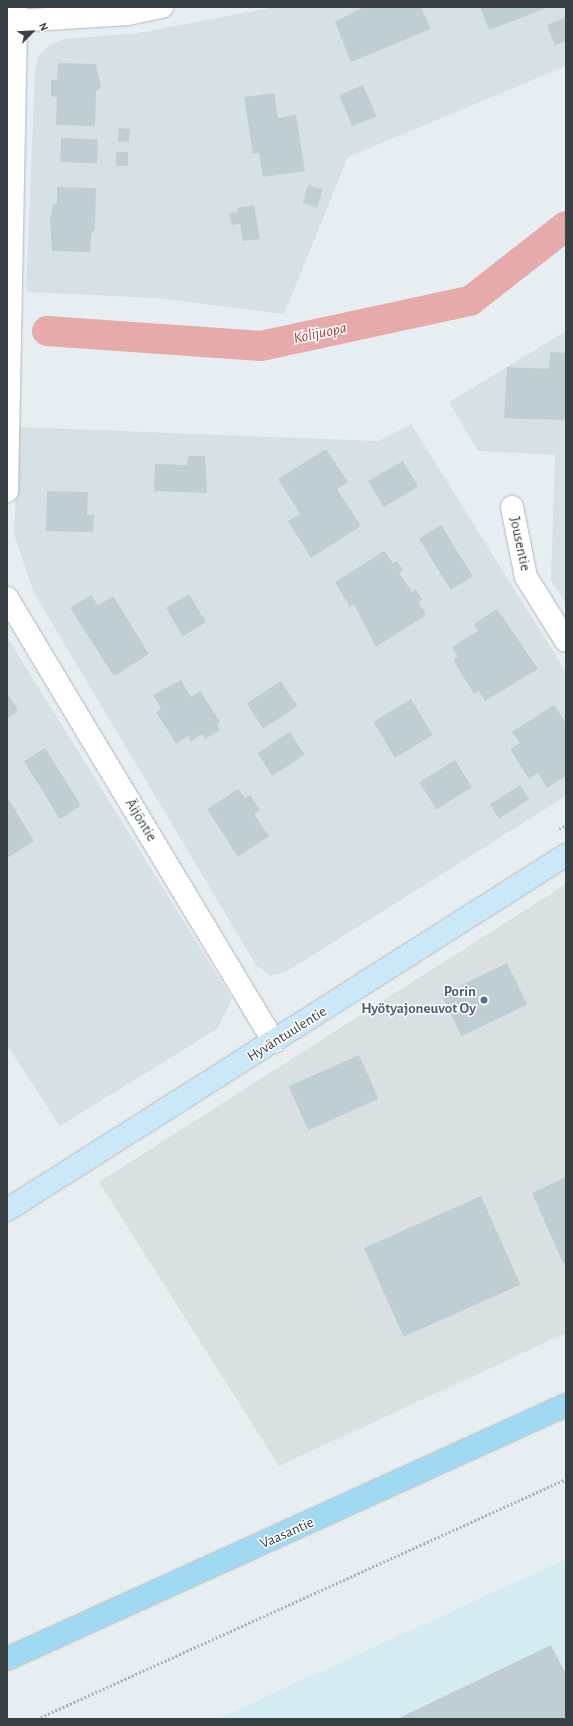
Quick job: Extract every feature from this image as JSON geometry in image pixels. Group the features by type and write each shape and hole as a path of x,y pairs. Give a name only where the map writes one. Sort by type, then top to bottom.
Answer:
{"main road":[{"name":"Vaasantie","path":"7,1659 566,1405"}],"street":[{"path":"7,491 16,14 128,14 162,7"},
{"name":"Jousentie","path":"512,507 526,576 566,641"},
{"name":"Äijöntie","path":"7,598 274,1042"},
{"name":"Hyväntuulentie","path":"7,1210 566,856"}],"path":[{"path":"37,1719 566,1479"}],"shaded area":[{"path":"275,7 566,7 566,66 348,157 284,314 157,298 26,292 35,70 39,55 50,45 65,39 138,33"},
{"path":"566,331 566,604 551,580 555,455 478,451 449,402"},
{"path":"411,424 566,672 566,796 289,970 271,976 256,965 34,593 14,534 19,427 379,441"},
{"path":"7,637 232,999 217,1029 60,1126 7,1045"},
{"path":"566,884 566,1333 279,1466 99,1182"},
{"path":"566,1559 566,1719 217,1719"}],"building":[{"path":"363,7 421,7 431,29 351,62 335,22"},
{"path":"480,7 543,7 544,9 489,30"},
{"path":"566,17 566,41 555,45 547,25"},
{"path":"58,63 96,64 101,87 96,92 95,126 56,125 57,97 51,96 51,80 57,80"},
{"path":"363,85 376,116 352,126 339,95"},
{"path":"274,93 278,118 296,115 305,171 263,177 259,153 253,154 244,97"},
{"path":"119,128 130,129 129,142 118,141"},
{"path":"61,138 98,139 97,163 60,162"},
{"path":"116,152 128,152 128,166 116,166"},
{"path":"308,185 322,189 317,207 303,203"},
{"path":"57,187 96,188 95,229 91,234 90,252 52,251 50,221 53,204 57,204"},
{"path":"254,205 260,239 243,241 240,224 232,225 229,213 238,212 237,208"},
{"path":"550,352 566,353 566,420 504,418 507,367 549,369"},
{"path":"326,449 348,482 337,489 361,526 311,558 288,521 300,514 278,479"},
{"path":"188,456 205,456 207,493 154,491 155,464 187,465"},
{"path":"403,461 418,487 383,507 368,481"},
{"path":"47,491 88,492 87,515 94,515 93,532 46,531"},
{"path":"441,525 473,576 451,590 419,539"},
{"path":"384,551 393,563 397,561 403,570 399,573 412,592 416,589 422,600 418,602 426,615 376,647 354,604 350,607 335,582"},
{"path":"189,594 206,622 183,636 166,608"},
{"path":"91,595 98,605 113,596 149,654 114,676 70,608"},
{"path":"497,609 538,669 485,701 479,691 474,694 453,660 458,657 452,647 478,631 474,624"},
{"path":"181,680 191,697 200,691 220,722 217,724 220,730 205,739 202,734 191,741 188,736 176,744 156,712 161,708 153,695"},
{"path":"281,681 297,706 263,728 247,703"},
{"path":"7,693 18,711 7,718"},
{"path":"411,699 433,735 395,758 373,722"},
{"path":"554,705 566,723 566,776 547,788 538,773 529,779 510,749 520,743 512,732"},
{"path":"290,732 305,755 272,776 257,753"},
{"path":"45,748 81,806 60,819 24,761"},
{"path":"455,760 472,787 436,809 419,782"},
{"path":"520,785 529,799 499,819 490,805"},
{"path":"238,789 245,798 250,795 260,810 254,814 269,836 238,857 207,809"},
{"path":"7,797 34,841 7,858"},
{"name":"Porin Hyötyajoneuvot Oy","path":"507,963 527,1004 462,1036 441,995"},
{"path":"359,1055 379,1099 308,1130 289,1086"},
{"path":"566,1177 566,1264 564,1265 532,1193"},
{"path":"481,1196 520,1285 404,1337 364,1248"},
{"path":"551,1645 566,1674 566,1717 562,1719 397,1719"}],"waterway":[{"name":"Kolijuopa","path":"47,331 261,346 470,301 566,226"}],"place":[{"name":"Porin Hyötyajoneuvot Oy","path":"484,1000"}]}
